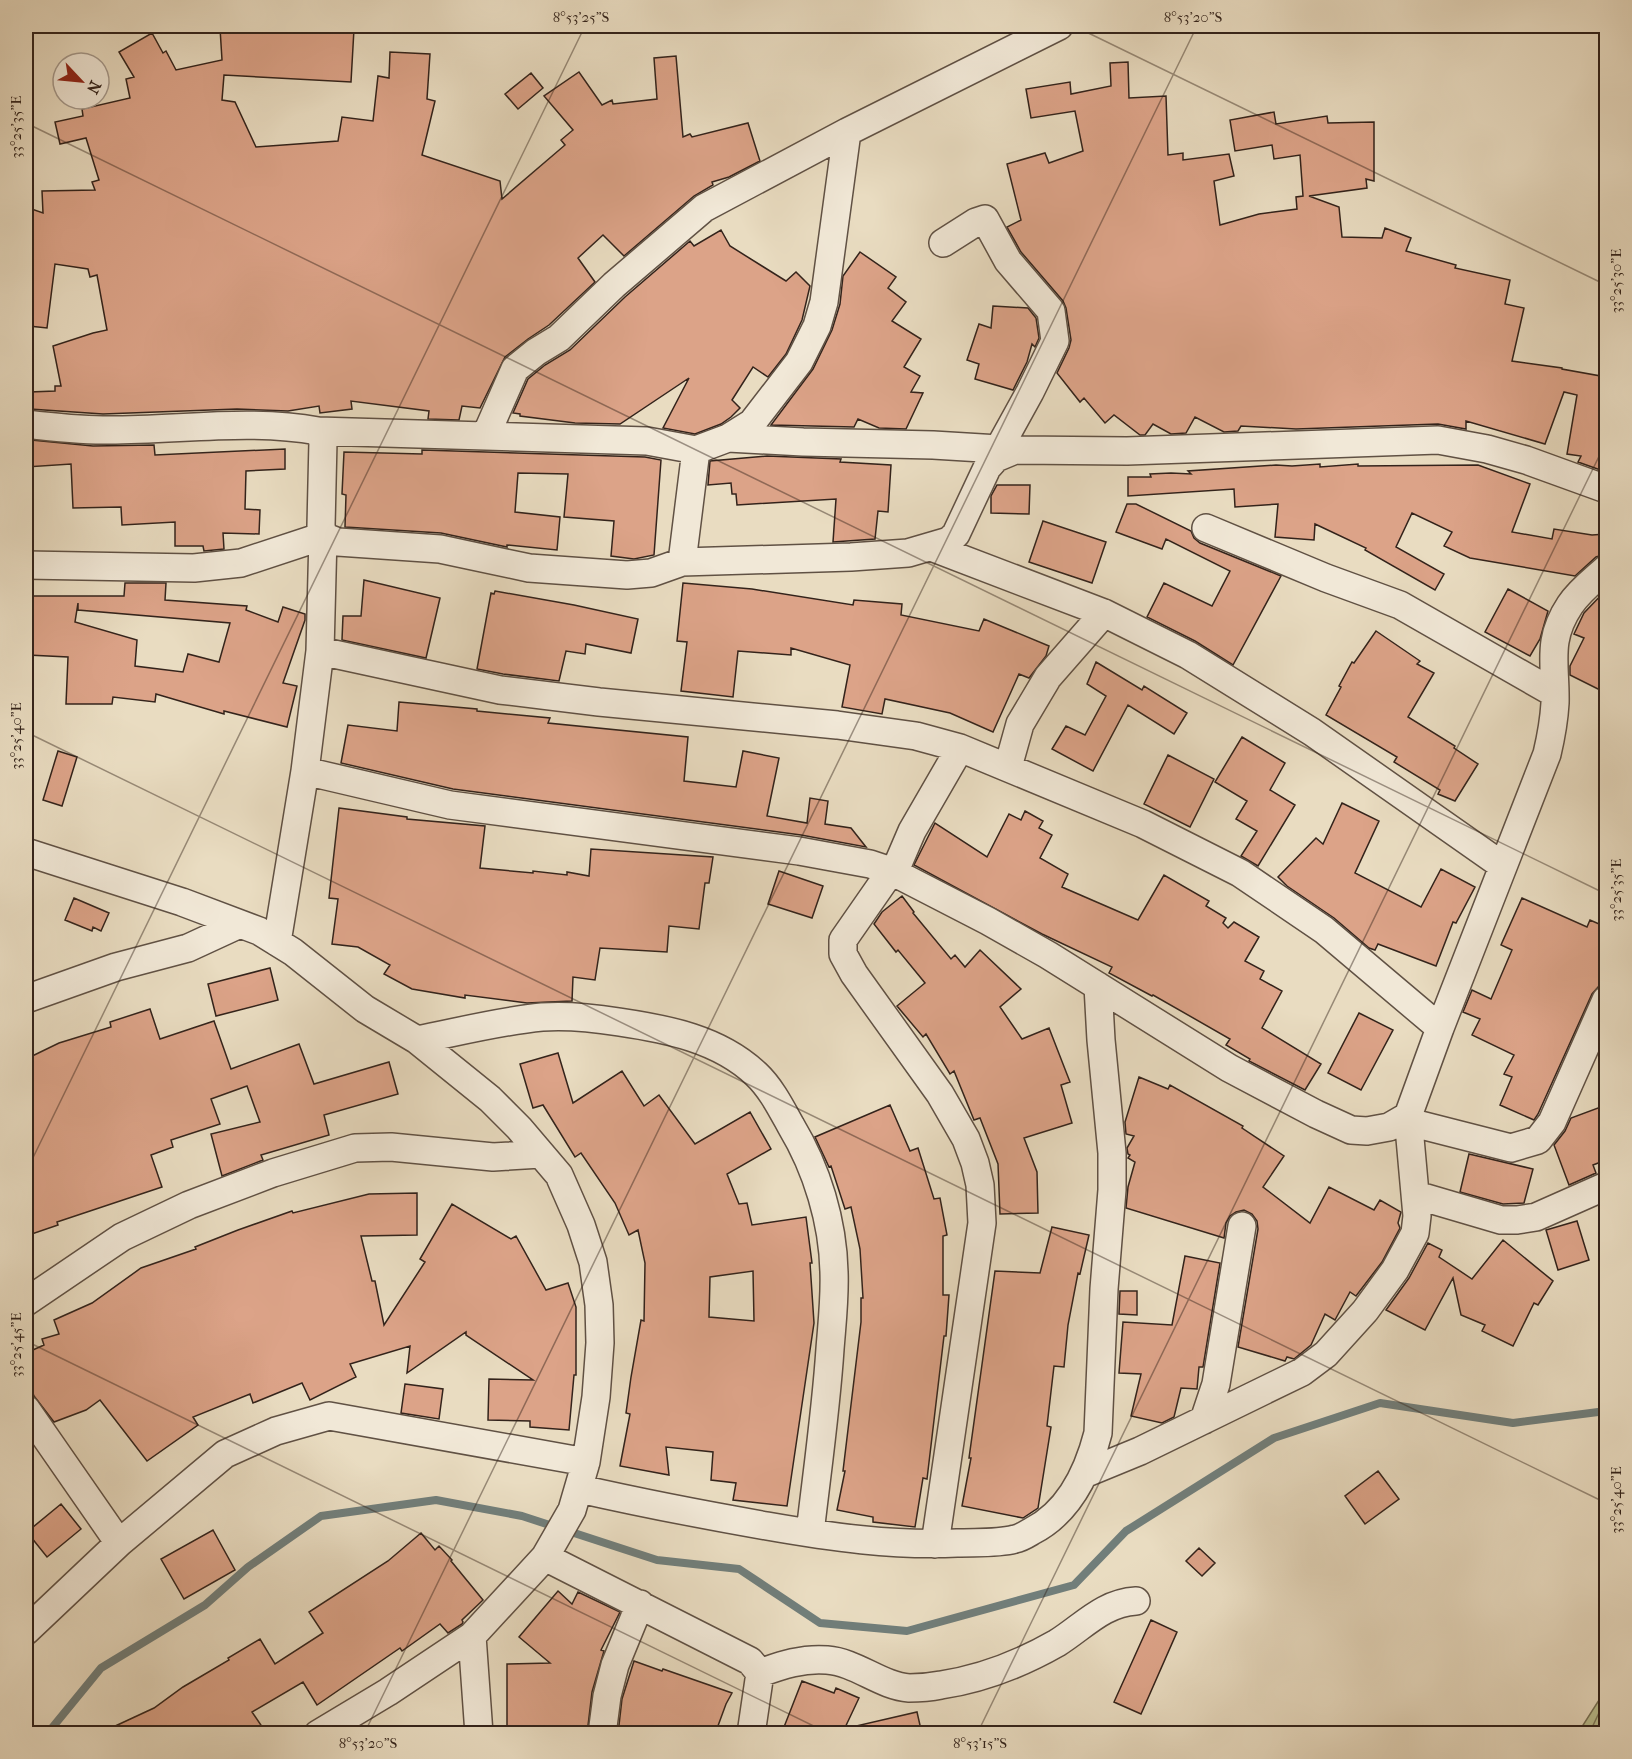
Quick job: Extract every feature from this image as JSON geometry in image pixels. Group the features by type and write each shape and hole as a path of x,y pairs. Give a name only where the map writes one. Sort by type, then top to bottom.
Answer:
{"street":[{"path":"486,435 515,369 536,352 560,338 614,285 705,208 847,132 1059,26"},
{"path":"26,424 102,430 243,425 300,427 318,430 647,441 696,450 728,438 752,423 799,362 817,326 830,262 847,132"},
{"path":"26,565 194,568 241,563 323,536 338,542 440,549 530,568 607,575 651,573 682,562 851,557 908,553 931,548 949,541 956,534 987,468 1006,450 1055,341 1051,311 1008,261 985,219 976,222 943,243"},
{"path":"277,942 305,771 320,651 323,441 318,430"},
{"path":"728,438 933,445 1006,450 1127,451 1438,441 1487,449 1526,460 1606,489"},
{"path":"682,562 696,450"},
{"path":"1206,528 1326,578 1400,605 1554,693"},
{"path":"931,548 1104,613 1188,655 1312,732 1503,866"},
{"path":"1084,1474 1140,1451 1302,1372 1326,1354 1365,1311 1395,1270 1415,1233 1417,1216 1409,1119 1440,1028 1546,754 1554,723 1553,645 1562,619 1571,603 1585,587 1606,569"},
{"path":"1008,766 1020,724 1048,677 1104,613"},
{"path":"320,651 500,690 837,725 916,736 960,748 1143,824 1240,873 1324,930 1440,1028"},
{"path":"935,1544 982,1223 980,1185 966,1139 940,1094 854,974 843,954 843,940 892,872 912,831 960,748"},
{"path":"305,771 450,805 799,851 870,864 892,872 988,921 1229,1068 1351,1131 1389,1127 1409,1119 1511,1148 1538,1140 1552,1122 1606,1000"},
{"path":"26,852 182,902 259,932 293,952 365,1009 417,1040 490,1100 559,1175 570,1197 593,1262 599,1305 600,1343 596,1397 586,1462 576,1500 545,1557 472,1636 388,1692 318,1734"},
{"path":"26,999 116,967 188,948 240,924"},
{"path":"576,1500 671,1509 810,1533 882,1542 935,1544 1016,1539 1051,1520 1063,1507 1084,1474 1098,1433 1104,1289 1112,1190 1112,1154 1098,986"},
{"path":"417,1040 542,1017 594,1018 676,1032 712,1045 738,1059 757,1075 772,1093 804,1147 822,1198 831,1237 834,1271 834,1301 824,1417 810,1533"},
{"path":"26,1302 123,1237 189,1205 273,1173 355,1148 391,1147 493,1157 541,1154"},
{"path":"1416,1195 1502,1220 1517,1220 1536,1218 1606,1186"},
{"path":"1204,1420 1216,1384 1242,1226"},
{"path":"26,1409 119,1543"},
{"path":"26,1631 119,1543 225,1454 276,1431 329,1416 586,1462"},
{"path":"545,1557 750,1661 760,1673 751,1734"},
{"path":"760,1673 791,1662 827,1660 856,1668 908,1688 942,1685 1000,1670 1055,1644 1110,1606 1136,1601"},
{"path":"602,1734 607,1696 615,1665 640,1604"},
{"path":"472,1636 479,1734"}],"green space":[{"path":"1606,1689 1606,1733 1578,1733"}],"building":[{"path":"260,26 260,30 296,26 354,29 351,82 224,75 222,100 235,102 256,147 338,141 342,117 373,121 378,76 389,78 390,52 430,54 427,99 435,101 422,155 500,181 502,199 565,145 561,140 573,130 544,96 579,72 602,105 612,100 613,104 657,99 654,58 676,56 683,137 690,134 692,137 748,123 760,161 729,177 712,182 713,185 694,196 624,256 603,235 578,258 595,282 549,325 505,357 480,408 462,406 459,420 428,419 429,411 351,401 352,409 320,413 319,406 288,411 237,409 103,414 30,409 30,392 55,391 55,386 61,386 53,346 107,330 97,275 90,277 88,269 55,264 47,328 29,326 33,296 26,295 26,207 43,213 42,191 95,190 92,182 99,180 86,138 60,144 55,122 83,116 82,111 111,111 111,102 130,98 126,79 134,77 119,52 152,33 163,53 166,51 176,70 222,60 220,28"},
{"path":"1128,62 1129,98 1166,96 1168,155 1183,153 1183,160 1229,154 1234,176 1214,181 1220,225 1259,214 1297,209 1296,197 1303,196 1300,155 1274,159 1272,145 1235,151 1230,120 1274,112 1276,124 1327,116 1328,123 1374,122 1374,181 1366,179 1367,188 1309,196 1339,207 1342,237 1382,238 1385,228 1411,238 1406,251 1456,265 1455,268 1510,280 1505,304 1524,308 1512,361 1606,377 1606,472 1578,462 1581,456 1567,454 1577,395 1564,392 1545,444 1466,421 1466,429 1438,424 1296,429 1241,426 1238,431 1224,432 1195,417 1186,433 1171,434 1153,424 1145,435 1140,435 1114,415 1105,423 1084,398 1080,402 1057,373 1071,340 1066,308 1063,301 1021,252 1007,227 1021,220 1007,164 1045,153 1049,163 1083,151 1075,111 1031,118 1026,89 1070,82 1071,94 1111,86 1110,63"},
{"path":"531,73 543,88 518,109 505,94"},
{"path":"721,230 730,246 786,281 796,272 810,286 802,320 786,354 768,377 753,367 732,400 740,408 731,417 721,424 695,434 663,428 689,378 620,424 575,423 520,416 520,414 513,413 528,379 545,365 570,350 625,297 690,241 694,246"},
{"path":"860,252 896,277 888,288 906,302 892,321 921,339 904,367 920,376 911,392 923,393 906,429 879,428 858,419 854,427 771,425 813,369 832,330 840,304 843,276"},
{"path":"993,306 1028,308 1036,318 1039,338 1035,347 1032,344 1027,362 1013,390 975,379 979,364 967,360 979,324 991,328"},
{"path":"31,440 93,446 154,445 155,455 285,449 285,469 246,471 245,509 260,510 259,534 223,533 224,549 204,551 203,546 175,546 175,522 122,525 121,507 73,508 71,464 26,467 26,447 31,447"},
{"path":"422,450 645,457 661,460 654,555 634,559 611,556 614,521 564,517 568,474 518,473 515,512 560,517 557,550 507,545 507,547 441,533 345,527 346,495 342,494 344,452 422,454"},
{"path":"767,456 841,459 840,462 891,465 888,512 878,511 875,539 833,542 836,499 737,505 736,494 732,494 731,483 708,485 710,461"},
{"path":"1320,464 1320,467 1358,464 1358,466 1478,465 1530,484 1512,532 1552,539 1554,529 1592,535 1606,534 1606,554 1596,557 1575,576 1470,558 1444,546 1452,532 1412,513 1396,547 1444,574 1435,590 1365,550 1366,548 1315,524 1314,540 1275,537 1278,504 1235,507 1234,489 1128,496 1128,477 1151,477 1150,474 1171,473 1191,474 1188,471 1276,465"},
{"path":"997,485 1030,485 1029,514 991,513 991,496"},
{"path":"1127,504 1136,504 1191,531 1200,543 1281,576 1233,665 1195,641 1147,617 1164,583 1212,606 1230,571 1166,539 1162,549 1116,532"},
{"path":"1043,521 1106,542 1092,583 1029,562"},
{"path":"364,580 440,598 426,658 342,640 343,616 361,616"},
{"path":"125,583 166,583 165,600 247,606 246,610 278,622 283,607 305,614 305,620 283,683 297,686 287,727 224,711 224,714 156,694 155,702 113,697 112,704 66,704 68,657 28,655 29,626 26,626 26,601 29,601 29,596 124,596","holes":["78,603 78,610 230,623 219,662 188,654 183,672 135,666 137,640 75,622"]},
{"path":"683,583 752,589 853,605 854,600 902,604 901,615 979,631 984,619 1049,646 1046,656 1029,678 1019,674 993,732 950,713 885,699 882,714 842,707 850,665 791,648 791,655 738,651 733,697 681,691 687,642 677,641"},
{"path":"1508,589 1548,611 1540,639 1530,656 1485,632"},
{"path":"1606,590 1606,693 1570,675 1570,666 1584,638 1574,634 1584,613"},
{"path":"495,591 638,619 631,653 586,644 585,654 566,651 559,681 477,669 491,593 494,594"},
{"path":"1376,631 1420,661 1417,664 1434,673 1408,717 1455,746 1454,748 1478,764 1455,801 1438,794 1440,790 1394,762 1397,757 1326,715 1352,662 1354,663"},
{"path":"1096,662 1142,690 1144,686 1187,713 1174,734 1128,705 1093,771 1052,749 1066,726 1085,735 1106,696 1087,684"},
{"path":"399,702 550,718 548,723 688,737 684,781 736,787 743,751 779,758 767,816 807,823 810,798 828,801 825,824 851,828 866,847 801,835 453,789 341,763 348,725 397,731"},
{"path":"1242,737 1285,763 1270,790 1295,805 1258,866 1241,856 1257,831 1236,819 1247,801 1215,782"},
{"path":"58,751 77,757 62,806 43,800"},
{"path":"1168,755 1214,779 1190,827 1144,804"},
{"path":"1342,803 1379,821 1355,873 1421,907 1441,869 1475,887 1456,923 1453,922 1436,966 1378,944 1375,950 1369,948 1334,918 1287,886 1278,877 1316,838 1323,844"},
{"path":"339,808 407,817 407,819 485,826 480,868 567,875 567,872 589,876 591,849 713,857 709,883 705,883 699,929 669,926 667,952 600,948 595,980 573,977 572,1001 527,1003 465,995 465,998 412,989 384,974 390,965 358,947 332,944 338,899 329,898"},
{"path":"1025,811 1043,821 1039,828 1052,835 1040,858 1068,874 1062,887 1138,920 1164,875 1209,901 1206,906 1226,918 1223,923 1228,928 1234,922 1259,937 1245,961 1264,971 1260,979 1282,991 1262,1028 1321,1064 1305,1090 1249,1061 1250,1059 1226,1045 1230,1039 1109,973 1112,967 1042,934 914,865 935,823 987,857 1009,814 1021,820"},
{"path":"779,871 823,886 812,918 768,904"},
{"path":"902,896 951,959 955,955 965,967 980,950 1021,989 1000,1007 1022,1039 1049,1028 1070,1082 1061,1085 1072,1123 1024,1138 1037,1172 1038,1213 1000,1214 998,1164 980,1118 974,1120 954,1071 950,1074 926,1034 923,1037 897,1006 925,983 874,924 882,912"},
{"path":"74,898 109,913 101,931 93,927 92,931 65,920"},
{"path":"1522,898 1587,927 1590,920 1606,927 1606,969 1599,986 1592,994 1534,1120 1500,1105 1512,1077 1504,1074 1514,1055 1472,1035 1480,1019 1463,1012 1472,990 1491,999 1512,950 1501,945"},
{"path":"270,968 278,1000 216,1016 208,984"},
{"path":"150,1009 160,1039 214,1021 231,1069 299,1044 314,1084 389,1062 398,1094 324,1115 329,1135 261,1155 263,1160 222,1176 211,1134 260,1122 247,1086 211,1099 220,1124 171,1140 173,1147 151,1155 162,1187 57,1222 58,1225 26,1236 26,1059 59,1043 111,1027 110,1022"},
{"path":"1359,1013 1393,1030 1361,1090 1328,1073"},
{"path":"558,1053 573,1103 622,1071 644,1106 659,1095 695,1144 750,1112 771,1149 727,1174 739,1204 747,1203 752,1225 806,1217 812,1263 810,1263 814,1323 787,1506 733,1500 736,1483 711,1480 713,1452 666,1447 669,1475 620,1466 630,1414 626,1413 631,1377 641,1320 644,1321 645,1263 638,1230 629,1235 615,1203 581,1153 575,1157 543,1105 533,1108 520,1064","holes":["753,1271 754,1321 709,1317 710,1277"]},
{"path":"1139,1077 1168,1089 1170,1085 1243,1126 1242,1128 1284,1156 1263,1187 1310,1223 1329,1187 1374,1210 1380,1200 1401,1212 1398,1223 1400,1228 1382,1262 1356,1296 1350,1292 1335,1320 1325,1314 1311,1345 1294,1359 1287,1357 1285,1361 1238,1347 1258,1229 1257,1221 1252,1214 1244,1210 1230,1216 1226,1223 1224,1238 1126,1208 1128,1187 1135,1162 1128,1158 1130,1155 1127,1148 1134,1136 1126,1134 1125,1122"},
{"path":"890,1105 910,1151 918,1148 934,1199 940,1198 947,1235 943,1236 943,1295 949,1295 946,1336 944,1336 927,1479 923,1478 915,1527 873,1522 873,1517 837,1510 845,1471 843,1471 861,1322 861,1298 863,1298 860,1249 851,1207 845,1209 831,1166 829,1167 815,1137"},
{"path":"1606,1105 1606,1160 1593,1165 1596,1173 1569,1185 1554,1145 1565,1131 1571,1118"},
{"path":"1469,1154 1533,1169 1524,1203 1503,1204 1460,1192"},
{"path":"417,1193 417,1235 361,1236 372,1281 375,1281 384,1325 425,1262 420,1259 452,1204 511,1239 516,1236 546,1290 568,1283 576,1307 576,1375 574,1375 569,1430 530,1427 530,1421 488,1420 489,1379 533,1380 466,1335 466,1332 407,1373 410,1346 350,1364 356,1377 310,1400 302,1383 253,1403 250,1394 193,1417 198,1425 147,1461 100,1400 86,1410 54,1422 34,1396 26,1376 26,1353 44,1345 42,1339 59,1334 54,1320 92,1303 141,1268 292,1211 293,1213 369,1194"},
{"path":"1577,1221 1589,1260 1558,1270 1546,1230"},
{"path":"1052,1227 1089,1235 1080,1274 1078,1273 1068,1325 1064,1367 1054,1366 1047,1426 1051,1427 1038,1508 1023,1518 962,1506 971,1458 969,1458 995,1271 1040,1273"},
{"path":"1503,1240 1553,1281 1538,1305 1534,1303 1513,1346 1482,1331 1485,1325 1461,1315 1453,1278 1425,1330 1386,1310 1409,1278 1428,1243 1442,1250 1439,1257 1472,1279"},
{"path":"1185,1256 1220,1263 1203,1367 1199,1367 1197,1389 1181,1388 1174,1417 1162,1423 1131,1416 1141,1374 1119,1373 1123,1322 1172,1325"},
{"path":"1120,1291 1137,1291 1137,1315 1119,1314"},
{"path":"405,1384 443,1389 439,1419 401,1413"},
{"path":"1378,1471 1399,1499 1365,1524 1345,1496"},
{"path":"61,1504 81,1529 47,1557 27,1532"},
{"path":"213,1530 235,1570 184,1599 161,1559"},
{"path":"421,1533 435,1550 439,1546 452,1560 483,1600 462,1620 462,1624 448,1633 440,1624 402,1651 400,1648 317,1705 303,1682 252,1712 267,1734 98,1734 154,1708 260,1639 275,1664 323,1633 309,1612 388,1561"},
{"path":"1199,1548 1215,1563 1202,1576 1186,1561"},
{"path":"558,1591 572,1604 578,1592 620,1612 601,1650 604,1651 592,1692 587,1734 507,1734 507,1664 550,1663 519,1637"},
{"path":"1151,1620 1177,1632 1141,1714 1114,1702"},
{"path":"634,1661 732,1693 715,1734 618,1734 622,1699"},
{"path":"802,1681 834,1693 836,1688 859,1698 842,1734 802,1734 784,1727"},
{"path":"917,1712 922,1734 857,1734 856,1726"}],"waterway":[{"path":"47,1734 101,1668 205,1605 248,1567 321,1516 436,1500 522,1516 657,1560 739,1569 820,1623 907,1631 1074,1585 1126,1531 1274,1438 1380,1403 1513,1423 1606,1411"}]}
